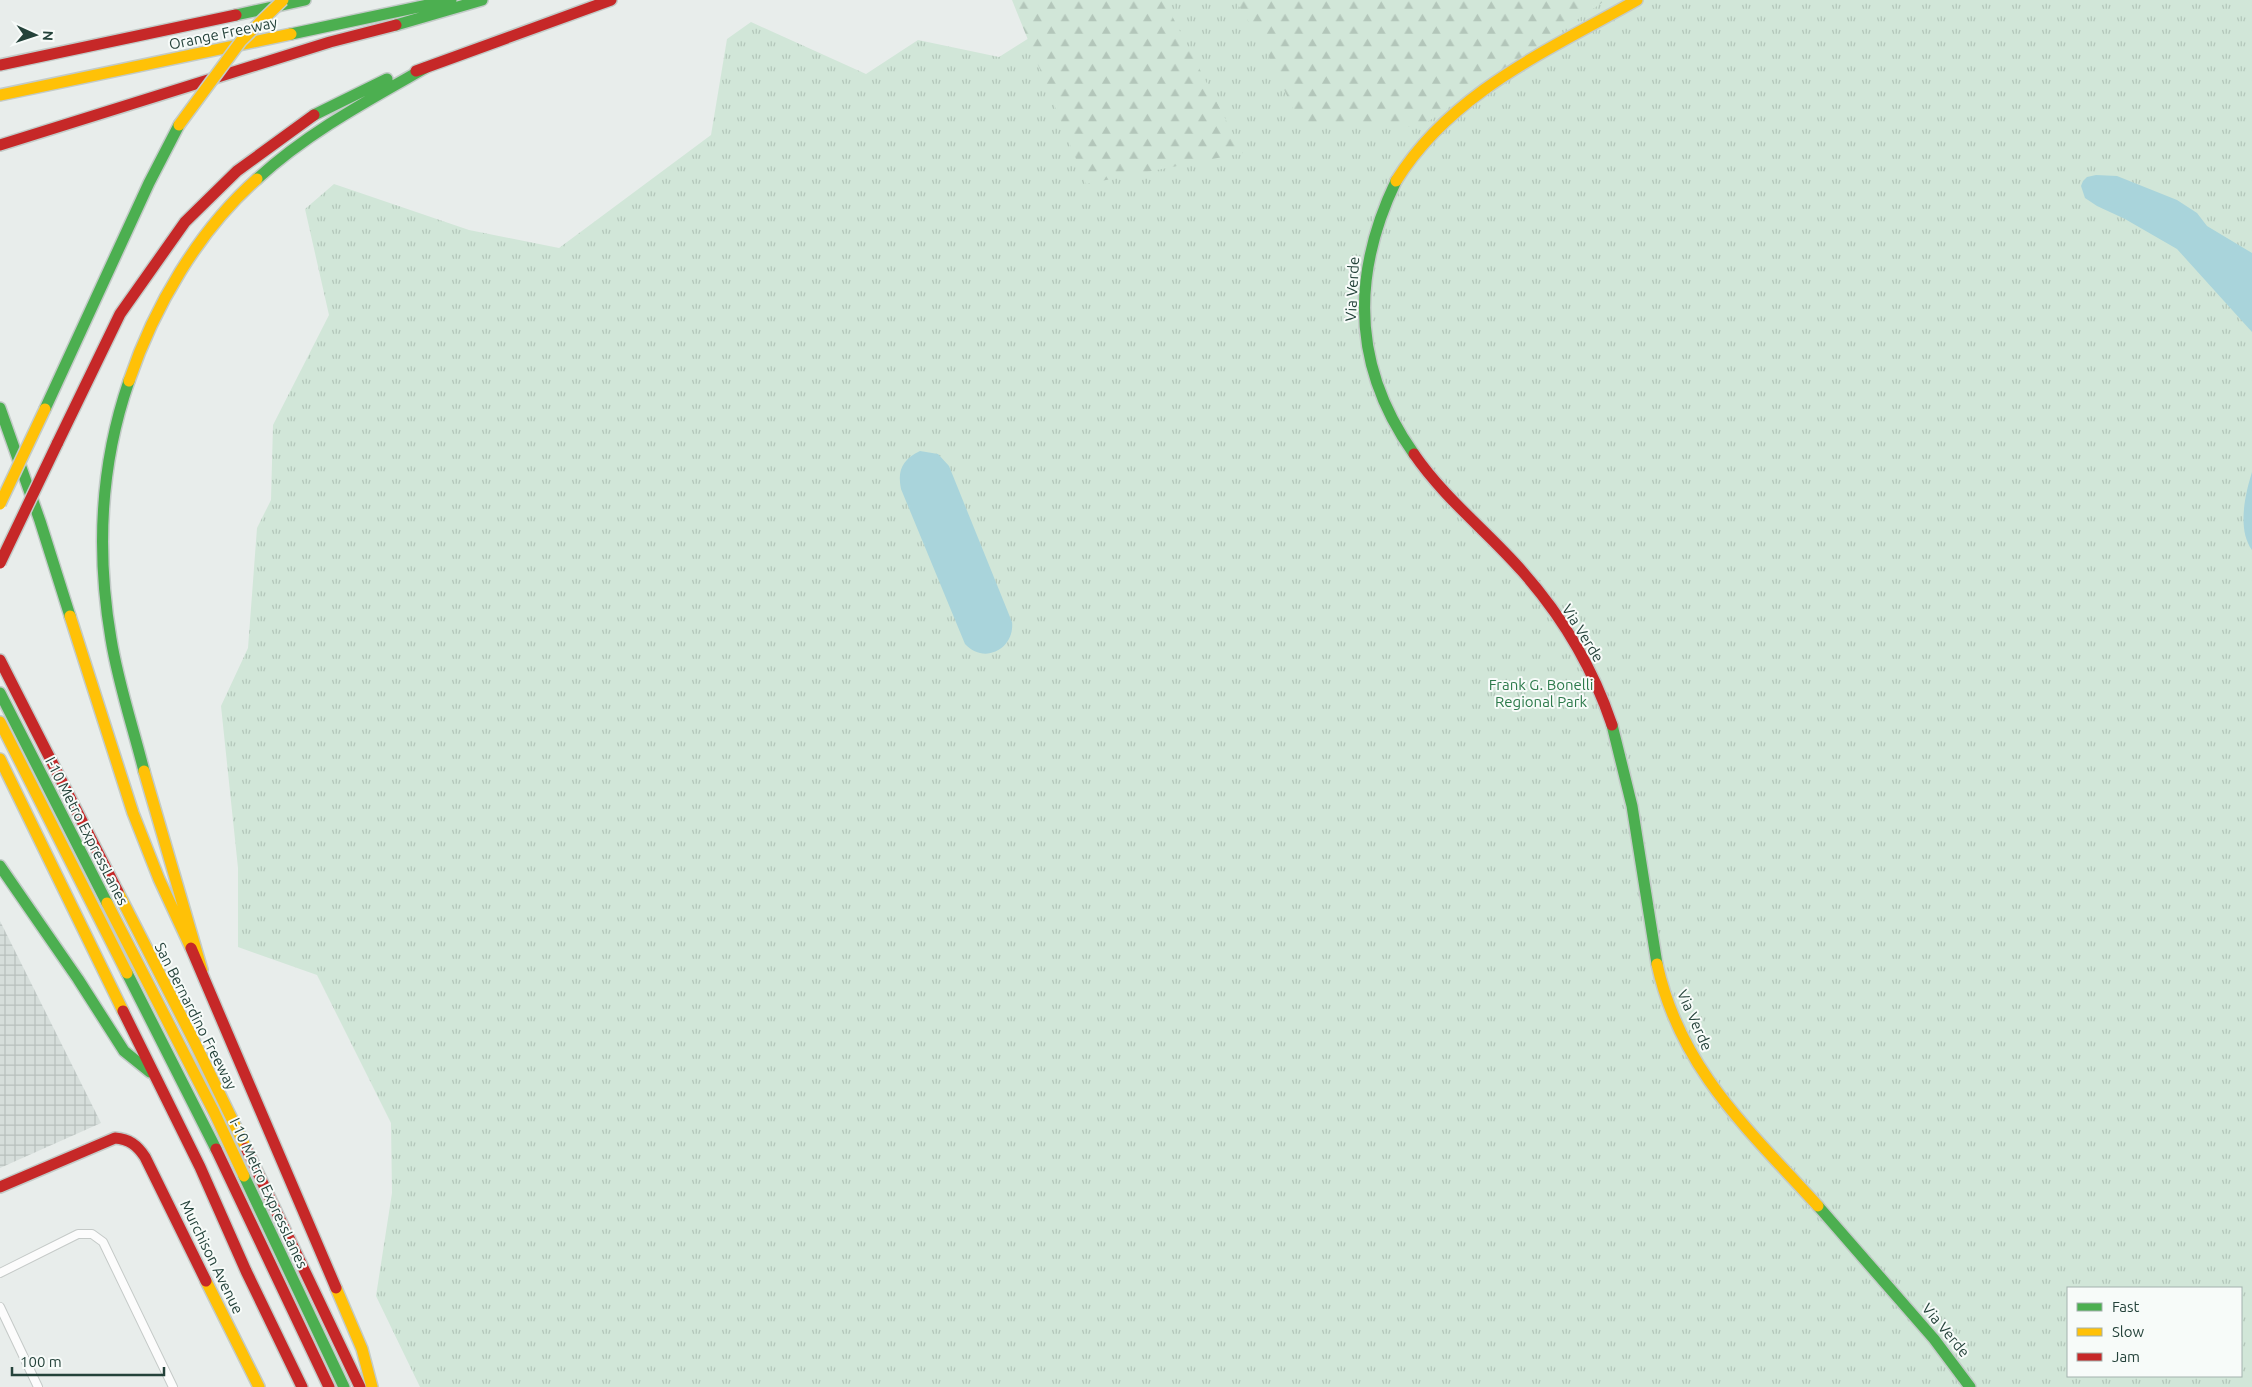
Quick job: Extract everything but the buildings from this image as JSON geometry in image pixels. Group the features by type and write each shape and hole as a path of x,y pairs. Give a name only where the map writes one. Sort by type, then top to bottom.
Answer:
{"main road":[{"path":"0,504 148,183 179,126 241,41 283,0"},
{"name":"Orange Freeway","path":"0,65 305,0"},
{"name":"Orange Freeway","path":"0,95 452,0"},
{"path":"0,145 330,42 419,19 482,0"},
{"path":"0,563 120,314 185,222 237,171 317,113 382,81 425,68 611,0"},
{"name":"Via Verde","path":"1637,0 1516,68 1485,89 1455,111 1432,132 1408,162 1393,186 1381,212 1371,242 1366,269 1365,324 1372,368 1378,391 1392,419 1434,482 1533,583 1583,656 1602,700 1621,757 1635,821 1653,943 1668,1001 1690,1052 1728,1106 1911,1312 1959,1369 1970,1387"},
{"path":"202,970 192,925 167,851 136,742 111,642 102,582 100,535 106,466 115,422 133,364 160,308 197,247 231,205 265,171 324,126 425,68"},
{"path":"0,408 40,522 133,813 159,879 202,970 362,1349 372,1387"},
{"name":"San Bernardino Freeway","path":"0,660 194,1041 360,1387"},
{"name":"I-10 Metro ExpressLanes","path":"0,693 214,1112 344,1387"},
{"name":"I-10 Metro ExpressLanes","path":"0,722 222,1161 329,1387"},
{"path":"0,760 155,1075 302,1387"},
{"path":"0,866 78,979 124,1051 155,1075"},
{"name":"Murchison Avenue","path":"0,1187 115,1138 124,1138 134,1142 145,1157 259,1387"}],"street":[{"path":"0,1273 78,1234 92,1234 103,1242 173,1387"},
{"path":"0,1307 38,1387"}],"shaded area":[{"path":"0,921 101,1123 0,1168"}],"green space":[{"path":"1012,0 1166,0 1170,12 1243,153 1086,184"},
{"name":"Frank G. Bonelli Regional Park","path":"1069,0 2252,0 2252,1387 420,1387 376,1296 392,1193 391,1123 317,975 238,947 238,868 221,706 248,648 257,528 271,500 273,425 329,315 305,209 334,184 469,230 559,248 711,135 727,39 751,22 866,74 918,40 999,57 1045,28"},
{"path":"1235,0 1606,0 1420,127 1299,122 1265,48"}],"water":[{"path":"2096,175 2117,176 2177,200 2197,213 2207,226 2252,253 2252,332 2177,249 2085,198 2081,186 2083,181 2087,177"},
{"path":"920,451 938,454 949,466 1012,622 1012,632 1009,640 997,651 981,653 965,644 901,489 900,476 905,462"},
{"path":"2252,472 2252,550 2247,542 2244,512"}],"traffic: fast":[{"path":"236,15 305,0"},
{"path":"291,34 451,0"},
{"path":"396,25 482,0"},
{"path":"257,179 276,162 317,132 425,68"},
{"path":"314,115 387,79"},
{"path":"45,409 149,183 179,125"},
{"path":"1396,181 1381,216 1371,251 1366,286 1365,320 1369,354 1379,388 1394,421 1414,454"},
{"path":"129,381 119,413 107,476 103,508 103,573 114,656 144,771"},
{"path":"0,408 40,521 70,616"},
{"path":"0,693 107,903"},
{"path":"1612,725 1632,806 1657,964"},
{"path":"0,866 78,979 124,1051 150,1072"},
{"path":"127,973 216,1149"},
{"path":"244,1176 344,1387"},
{"path":"1818,1206 1934,1339 1970,1387"}],"traffic: slow":[{"path":"179,125 241,41 283,0"},
{"path":"1396,181 1419,150 1444,122 1473,98 1537,56 1637,0"},
{"path":"0,95 291,34"},
{"path":"129,381 151,326 180,272 216,222 257,179"},
{"path":"0,504 45,409"},
{"path":"70,616 133,813 159,879 191,948"},
{"path":"0,722 127,973"},
{"path":"0,759 123,1011"},
{"path":"144,771 202,970"},
{"path":"118,892 246,1148"},
{"path":"107,903 214,1112 244,1176"},
{"path":"1657,964 1668,1001 1682,1035 1700,1067 1743,1124 1818,1206"},
{"path":"206,1281 259,1387"},
{"path":"336,1288 362,1349 372,1387"}],"traffic: jam":[{"path":"416,71 611,0"},
{"path":"0,65 236,15"},
{"path":"0,145 330,42 396,25"},
{"path":"57,444 120,314 185,222 237,171 314,115"},
{"path":"0,563 57,444"},
{"path":"1414,454 1439,486 1509,556 1537,588 1563,624 1586,663 1612,725"},
{"path":"0,660 118,892"},
{"path":"191,948 336,1288"},
{"path":"123,1011 200,1167 246,1271 302,1387"},
{"path":"0,1187 115,1138 129,1141 145,1157 206,1281"},
{"path":"246,1148 360,1387"},
{"path":"216,1149 329,1387"}]}
